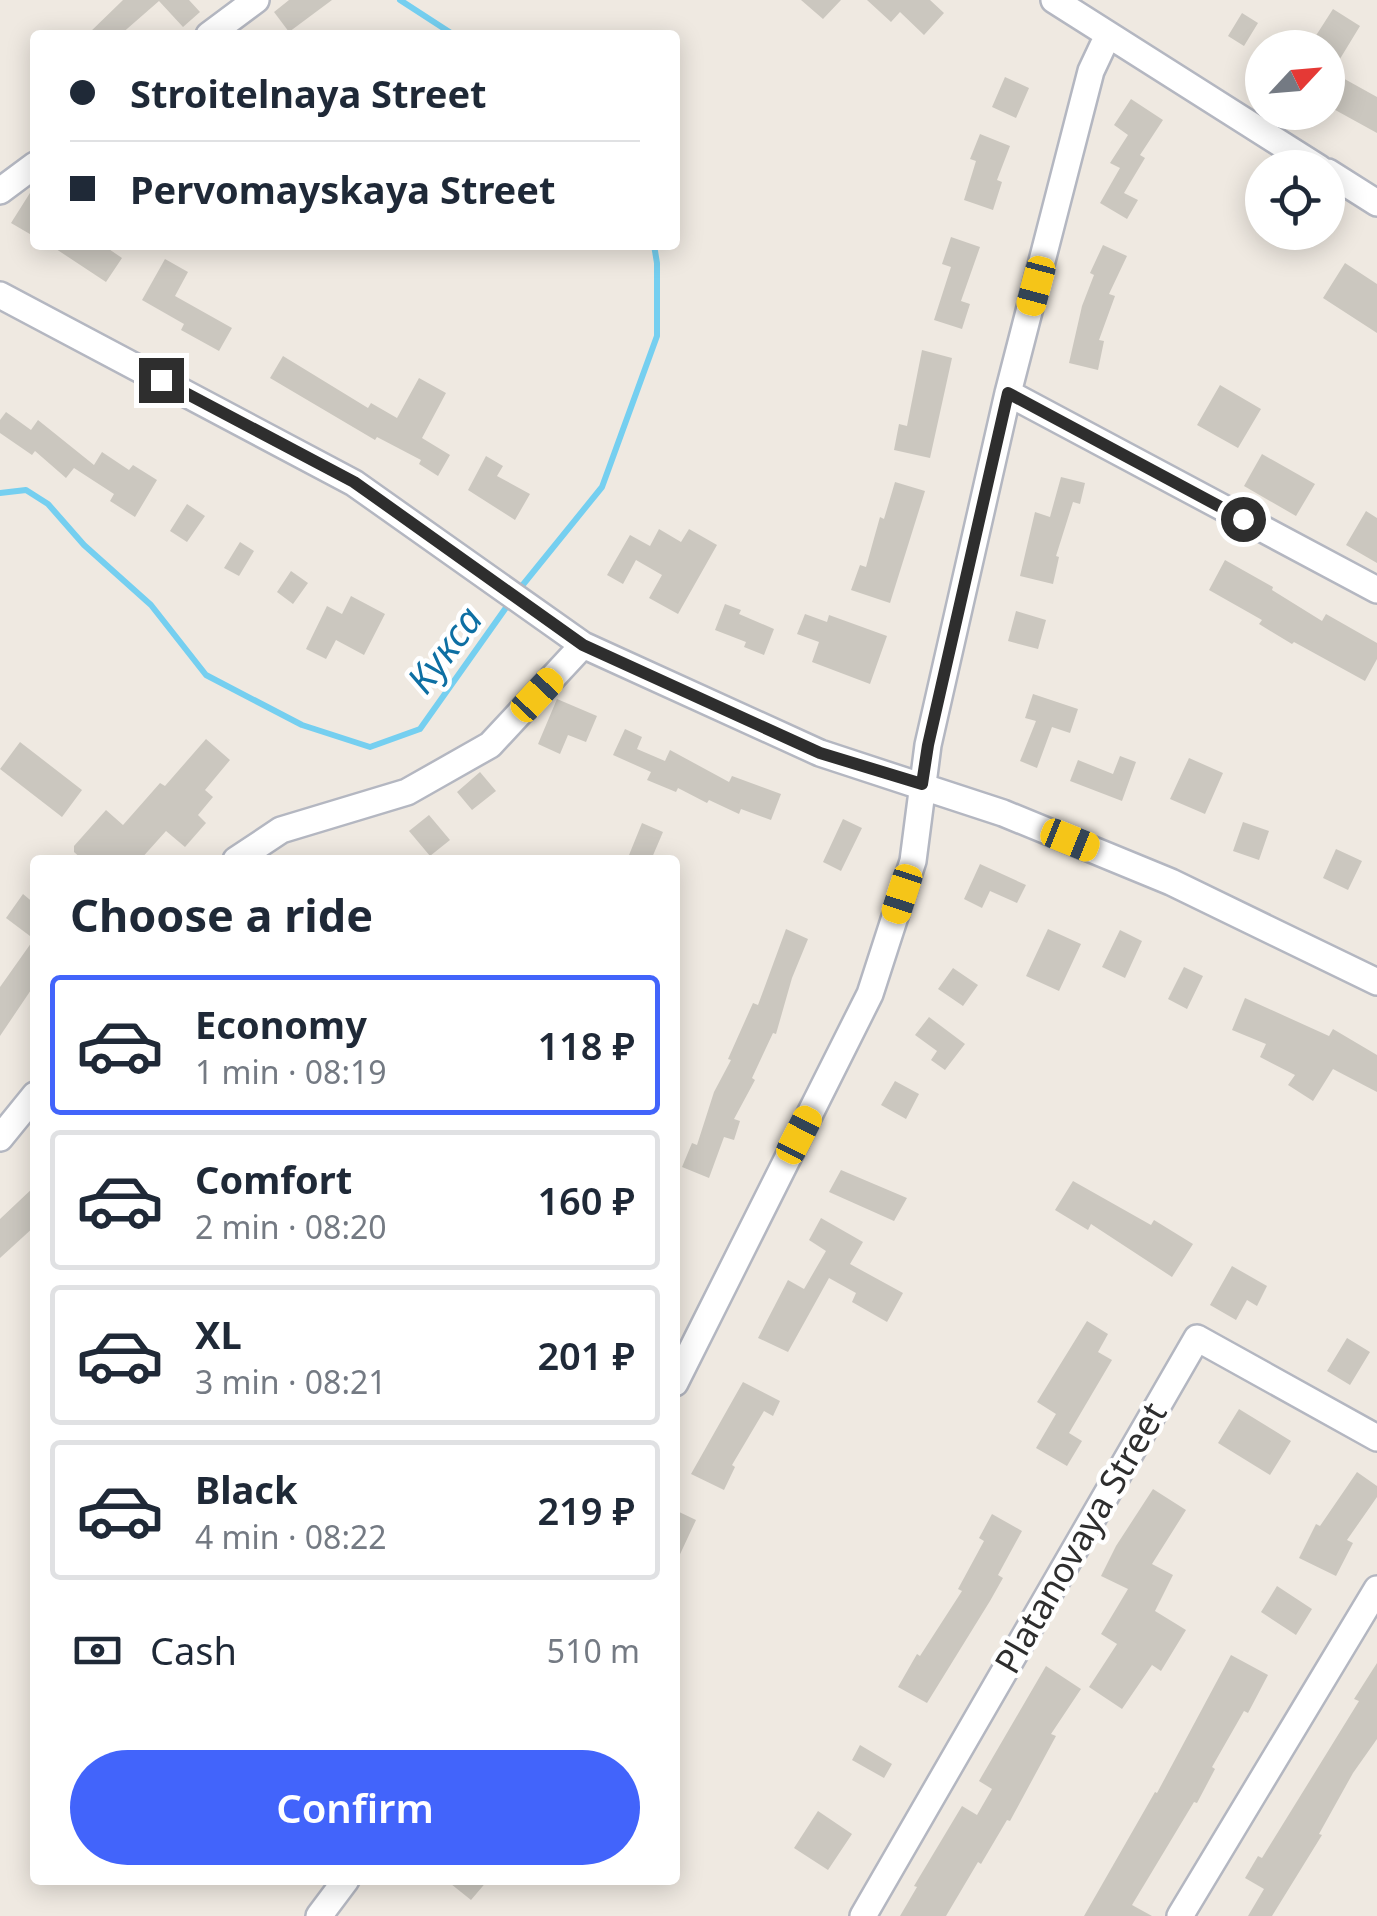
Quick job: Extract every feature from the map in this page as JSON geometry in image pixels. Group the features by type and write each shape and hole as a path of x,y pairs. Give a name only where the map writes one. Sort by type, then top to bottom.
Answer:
{"street":[{"path":"216,30 256,0"},
{"path":"1054,0 1291,150"},
{"path":"680,1373 870,994 913,861 928,745 1008,393 1091,71 1107,36"},
{"path":"0,191 30,169"},
{"path":"1345,183 1377,203"},
{"path":"0,295 354,482 583,645 820,753 1002,812 1171,882 1377,982"},
{"path":"1008,393 1377,590"},
{"path":"243,855 280,830 407,792 490,746 583,645"},
{"path":"0,1138 30,1101"},
{"name":"Platanovaya Street","path":"862,1916 1197,1338 1377,1438"},
{"path":"1180,1916 1377,1589"},
{"path":"319,1916 342,1885"}],"building":[{"path":"123,0 189,0 200,12 183,27 159,1 126,30 92,30"},
{"path":"289,0 332,0 292,30 274,12"},
{"path":"801,0 841,0 823,19"},
{"path":"867,0 930,0 944,13 924,35 900,12 891,22"},
{"path":"1333,9 1360,26 1345,51 1345,30 1320,30"},
{"path":"1242,13 1258,23 1254,30 1245,30 1244,46 1228,36"},
{"path":"1005,77 1029,88 1016,118 992,107"},
{"path":"1345,79 1377,97 1377,133 1345,115"},
{"path":"1131,99 1163,120 1140,155 1145,158 1124,193 1138,200 1127,219 1100,203 1120,168 1110,163 1128,135 1114,125"},
{"path":"980,134 1010,146 997,180 1002,182 993,210 964,200 976,161 970,159"},
{"path":"30,193 30,234 11,223"},
{"path":"951,237 980,247 961,301 970,304 962,329 934,320 951,267 942,264"},
{"path":"1103,245 1127,256 1109,294 1115,296 1099,340 1104,341 1098,370 1069,363 1082,306 1094,275 1090,273"},
{"path":"58,250 110,250 122,258 106,282"},
{"path":"165,259 188,272 175,296 232,328 219,351 181,330 184,324 142,300"},
{"path":"1345,263 1377,284 1377,333 1323,298"},
{"path":"922,350 952,358 930,458 894,450 899,424 907,426"},
{"path":"283,356 368,408 371,403 397,418 419,378 446,393 422,438 450,455 438,476 419,464 421,460 377,437 375,440 270,378"},
{"path":"1220,385 1261,409 1238,448 1197,425"},
{"path":"6,412 31,430 38,420 94,465 102,452 129,470 133,465 157,480 135,517 110,501 114,494 74,468 66,478 35,451 32,455 0,433 0,420"},
{"path":"1262,454 1315,484 1296,516 1244,486"},
{"path":"486,456 503,466 497,476 530,494 515,520 468,490"},
{"path":"1061,477 1085,483 1080,504 1073,502 1056,556 1059,557 1053,584 1020,576 1035,512 1050,517"},
{"path":"895,482 925,491 890,603 851,590 860,565 866,567"},
{"path":"187,504 205,516 187,542 170,531"},
{"path":"1366,511 1377,518 1377,563 1346,545"},
{"path":"659,529 681,542 689,529 717,545 678,614 649,598 662,575 636,560 623,584 607,575 630,535 650,546"},
{"path":"240,542 254,551 239,576 224,568"},
{"path":"1225,560 1322,621 1326,614 1377,643 1377,659 1365,681 1292,644 1259,624 1262,620 1209,590"},
{"path":"291,571 308,583 293,604 277,592"},
{"path":"351,596 385,614 364,655 336,640 326,659 306,649 327,606 342,614"},
{"path":"725,604 774,629 764,655 744,647 746,642 715,630"},
{"path":"1016,611 1046,620 1038,649 1008,641"},
{"path":"805,614 827,622 829,615 887,636 870,684 812,662 819,642 797,634"},
{"path":"1033,694 1078,709 1070,733 1052,727 1037,768 1020,761 1036,721 1025,718"},
{"path":"557,699 597,716 586,742 568,735 560,754 538,744"},
{"path":"625,729 642,737 637,749 665,761 670,750 729,782 732,776 781,794 771,820 741,809 739,814 678,788 676,792 647,780 651,772 613,755"},
{"path":"206,739 230,760 205,790 213,797 198,815 206,823 185,847 166,831 144,855 74,852 74,846 106,810 123,825 160,783 165,786"},
{"path":"20,742 82,790 62,817 0,769"},
{"path":"1120,756 1136,762 1122,801 1070,781 1078,760 1113,774"},
{"path":"1189,758 1223,773 1205,814 1170,799"},
{"path":"480,772 496,791 472,810 457,792"},
{"path":"429,815 450,840 429,855 409,831"},
{"path":"843,819 862,828 841,871 823,862"},
{"path":"1243,822 1269,831 1259,860 1233,851"},
{"path":"642,823 663,832 653,855 629,855"},
{"path":"1336,849 1362,861 1348,890 1323,878"},
{"path":"980,864 1026,885 1017,903 990,891 982,908 964,899"},
{"path":"23,894 30,900 30,936 6,918"},
{"path":"786,929 808,939 776,1034 773,1033 752,1078 755,1080 734,1119 740,1121 734,1140 724,1137 709,1178 682,1167 692,1143 697,1145 714,1092 753,1003 758,1005"},
{"path":"1048,929 1081,944 1059,991 1026,976"},
{"path":"1120,930 1142,941 1125,978 1102,967"},
{"path":"30,945 30,991 0,1036 0,987"},
{"path":"1184,967 1203,976 1187,1009 1168,999"},
{"path":"953,968 978,985 963,1006 938,989"},
{"path":"1245,998 1329,1036 1333,1029 1377,1055 1377,1092 1333,1069 1313,1101 1288,1085 1295,1075 1260,1057 1266,1044 1232,1030"},
{"path":"929,1017 965,1044 945,1070 931,1060 937,1051 915,1035"},
{"path":"895,1081 919,1094 906,1119 881,1105"},
{"path":"841,1170 907,1198 894,1221 829,1192"},
{"path":"1073,1181 1151,1225 1154,1220 1193,1244 1172,1277 1091,1224 1088,1230 1055,1210"},
{"path":"30,1191 30,1231 0,1258 0,1219"},
{"path":"821,1218 863,1242 850,1264 903,1293 887,1322 852,1302 856,1293 829,1278 788,1352 758,1338 788,1280 804,1289 826,1251 809,1240"},
{"path":"1232,1266 1267,1286 1257,1306 1247,1300 1236,1320 1210,1305"},
{"path":"1087,1321 1108,1334 1098,1352 1112,1360 1069,1433 1082,1441 1067,1466 1036,1448 1056,1414 1037,1402"},
{"path":"1347,1338 1370,1352 1350,1385 1327,1371"},
{"path":"743,1382 780,1401 773,1416 764,1411 732,1465 735,1467 724,1490 691,1474"},
{"path":"1239,1409 1291,1441 1270,1475 1218,1443"},
{"path":"1357,1472 1377,1486 1377,1497 1347,1540 1353,1543 1336,1576 1299,1558 1316,1524 1320,1526"},
{"path":"1153,1489 1186,1510 1152,1564 1173,1575 1155,1611 1186,1630 1161,1671 1152,1665 1122,1709 1089,1687 1117,1644 1101,1634 1128,1589 1101,1576"},
{"path":"680,1512 696,1520 680,1554"},
{"path":"992,1514 1022,1531 998,1575 1003,1578 927,1703 898,1687 962,1591 958,1589 984,1541 979,1538"},
{"path":"1277,1586 1312,1609 1296,1635 1261,1612"},
{"path":"1231,1655 1268,1675 1212,1767 1215,1769 1197,1803 1194,1802 1132,1905 1152,1916 1084,1916 1157,1793"},
{"path":"1377,1663 1377,1739 1353,1773 1319,1834 1322,1835 1272,1916 1248,1916 1264,1889 1245,1878 1258,1856 1262,1858 1359,1701 1354,1699"},
{"path":"1046,1666 1081,1689 1051,1734 1056,1736 1010,1821 1007,1820 981,1864 978,1862 946,1916 900,1916 962,1806 977,1815 992,1789 979,1781"},
{"path":"860,1745 892,1764 884,1778 852,1760"},
{"path":"818,1811 852,1834 828,1870 794,1848"},
{"path":"452,1885 484,1885 471,1900"}],"waterway":[{"name":"Кукса","path":"400,0 446,30"},
{"name":"Кукса","path":"517,592 602,487 657,336 655,250"},
{"name":"Кукса","path":"0,493 26,490 48,504 84,545 151,605 206,675 302,725 370,747 420,729 510,602"}],"route":[{"path":"161,380 354,482 583,645 820,753 922,784 1008,393 1243,519"}]}
